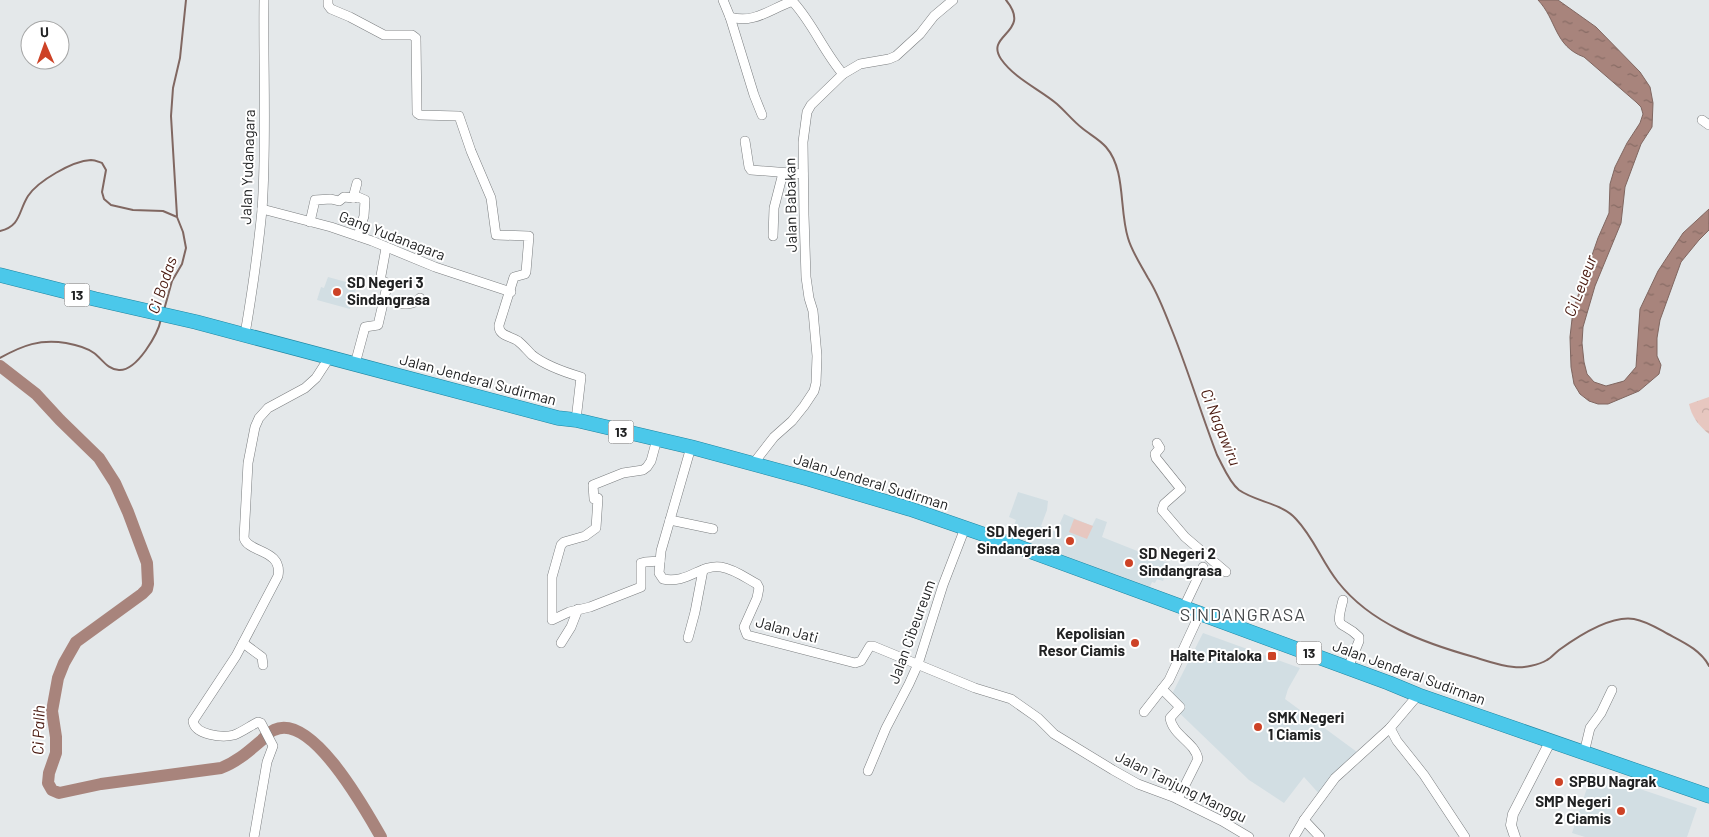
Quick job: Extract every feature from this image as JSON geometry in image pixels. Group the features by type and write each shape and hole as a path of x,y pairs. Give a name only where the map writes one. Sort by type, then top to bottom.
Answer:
{"highway":[{"name":"Jalan Jenderal Sudirman","path":"0,275 95,300 155,312 245,334 549,416 576,420 691,447 870,497 965,528 1184,607 1418,695 1709,796"}],"street":[{"name":"Jalan Yudanagara","path":"245,334 252,298 262,209 264,158 264,0"},
{"path":"328,0 328,6 331,9 350,16 384,35 412,35 416,38 418,114 459,116 470,151 491,198 496,235 529,236 526,272 514,277 499,330 501,333 516,339 540,360 560,370 581,377 576,420"},
{"path":"723,0 762,115"},
{"name":"Jalan Babakan","path":"753,464 774,436 792,421 804,406 814,391 816,383 817,356 813,311 806,277 803,174 804,132 807,112 811,105 843,74 860,64 896,56 920,34 934,16 953,0"},
{"path":"730,17 754,18 792,1 796,4 827,53 843,74"},
{"path":"745,141 749,167 752,170 803,174"},
{"path":"773,236 774,208 783,173"},
{"path":"354,198 357,183"},
{"path":"310,222 315,200 331,199 339,201 344,198 358,196 365,200 364,216 358,236"},
{"name":"Gang Yudanagara","path":"262,209 358,236 435,267 511,292"},
{"path":"354,364 365,327 378,326 387,286 386,282 380,281 386,248"},
{"path":"384,300 410,304 415,303 420,298"},
{"path":"254,837 267,762 273,746 261,722 233,735 213,735 196,729 193,721 230,665 278,576 279,571 268,553 249,546 245,543 244,538 248,463 255,427 259,418 268,408 311,383 329,358"},
{"path":"657,439 651,461 643,470 623,473 593,485 594,499 598,498 596,528 585,536 564,542 561,545 552,577 552,620 640,587 641,563 660,561 691,447"},
{"path":"1157,443 1160,448 1155,454 1156,458 1184,492 1164,504 1162,510 1185,537 1226,572"},
{"path":"670,520 713,529"},
{"name":"Jalan Cibeureum","path":"868,771 883,734 918,664 943,585 965,528"},
{"name":"Jalan Jati","path":"660,561 660,576 663,579 684,579 703,570 716,567 729,569 758,586 759,591 744,627 747,635 855,663 861,661 868,648 873,646 918,664"},
{"path":"1184,607 1203,567"},
{"path":"688,638 703,570"},
{"path":"1343,600 1339,619 1340,624 1359,637 1348,668"},
{"path":"561,643 571,627 578,609"},
{"path":"1144,712 1169,680 1200,613"},
{"path":"243,642 262,657 264,665"},
{"name":"Jalan Tanjung Manggu","path":"918,664 975,688 1011,699 1038,718 1054,734 1112,770 1138,784 1178,799 1250,837"},
{"path":"1162,689 1180,707 1170,718 1172,724 1175,730 1196,751 1198,759 1178,799"},
{"path":"1584,753 1590,728 1601,713 1612,690"},
{"path":"1294,837 1335,778 1390,728 1418,695"},
{"path":"1390,728 1397,741 1424,775 1465,837"},
{"path":"1515,837 1511,824 1513,814 1550,742"},
{"path":"1304,820 1320,837"}],"shaded area":[{"name":"SD Negeri 3 Sindangrasa","path":"328,277 357,285 350,309 317,300 321,287 324,288"},
{"path":"1018,492 1048,501 1041,526 1056,532 1064,514 1092,526 1096,518 1107,522 1102,537 1170,564 1163,581 1157,579 1155,583 1152,582 1149,589 1039,547 1009,539 1016,520 1009,517"},
{"name":"SMK Negeri 1 Ciamis","path":"1203,633 1300,668 1288,689 1285,699 1357,752 1322,797 1304,777 1284,803 1249,780 1168,702"},
{"name":"SMP Negeri 2 Ciamis","path":"1592,773 1697,808 1687,837 1585,837 1572,833"}],"green space":[{"path":"1709,397 1709,434 1696,420 1689,404"},
{"path":"1074,519 1093,526 1087,539 1069,532"}],"water":[{"path":"1538,0 1558,0 1596,27 1640,72 1650,87 1653,103 1652,127 1641,144 1625,187 1621,223 1595,286 1583,327 1584,362 1587,374 1594,382 1606,386 1624,381 1636,367 1640,309 1658,271 1683,233 1709,209 1709,230 1681,262 1660,320 1657,338 1657,356 1661,365 1659,374 1639,391 1608,404 1598,404 1589,401 1580,394 1574,384 1571,367 1570,337 1573,310 1598,238 1609,213 1610,184 1615,167 1640,123 1643,114 1641,107 1636,102 1584,57 1567,46"}],"waterway":[{"path":"177,216 171,116 173,88 180,58 186,0"},
{"name":"Ci Nagawiru","path":"1006,0 1013,11 1014,20 1012,27 998,44 997,51 1001,59 1020,78 1057,104 1106,147 1112,156 1117,167 1125,227 1130,243 1162,306 1217,455 1226,474 1239,490 1284,509 1296,519 1308,534 1332,574 1351,597 1382,620 1400,630 1436,645 1504,666 1522,667 1540,663 1594,628 1615,620 1625,619 1643,621 1680,640 1701,655 1709,666"},
{"name":"Ci Bodas","path":"0,231 12,226 18,218 28,196 47,178 83,161 92,160 102,163 106,170 102,192 104,199 111,205 133,210 163,211 177,217 183,232 186,248 182,264 172,281 164,310"},
{"name":"Ci Bodas","path":"0,358 32,344 57,342 85,348 115,370 126,369 133,365 146,350 156,333 161,319"},
{"name":"Ci Palih","path":"0,366 36,394 99,458 115,483 147,563 147,589 76,642 64,663 58,678 52,711 56,737 56,753 49,773 48,783 52,790 59,793 101,784 221,768 243,756 272,731 289,728 305,735 321,749 351,787 381,837"}],"place":[{"name":"SD Negeri 3 Sindangrasa","path":"337,292"},
{"name":"SD Negeri 1 Sindangrasa","path":"1070,541"},
{"name":"SD Negeri 2 Sindangrasa","path":"1129,563"},
{"name":"Kepolisian Resor Ciamis","path":"1135,643"},
{"name":"Halte Pitaloka","path":"1272,656"},
{"name":"SMK Negeri 1 Ciamis","path":"1258,727"},
{"name":"SPBU Nagrak","path":"1559,782"},
{"name":"SMP Negeri 2 Ciamis","path":"1621,811"}],"district":[{"name":"SINDANGRASA","path":"1243,615"}],"water label":[{"name":"Ci Leueur","path":"1580,286"}]}
